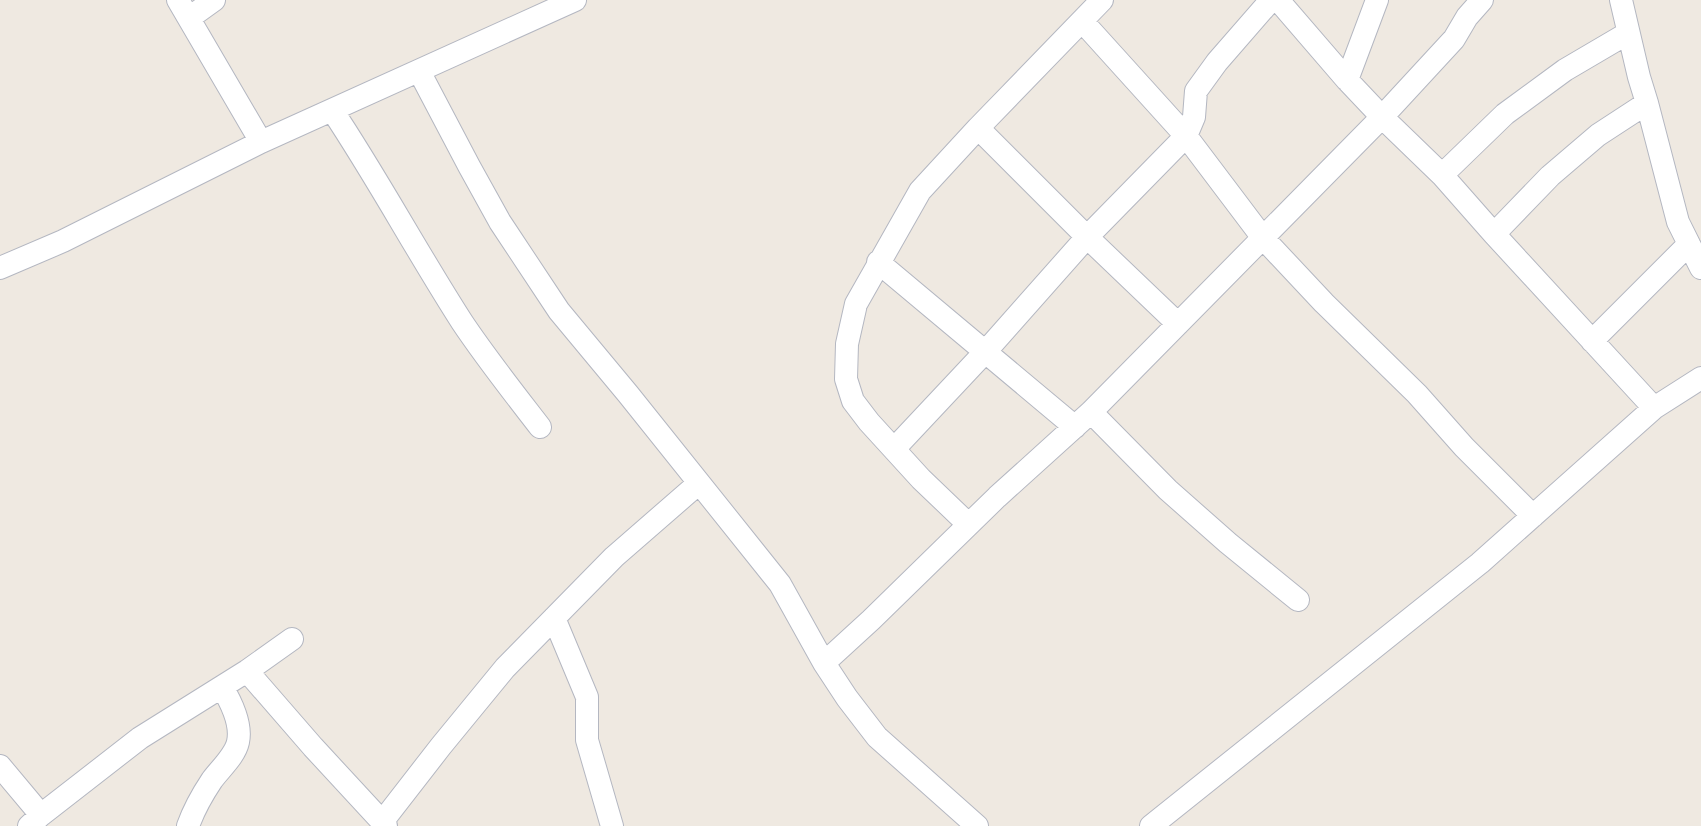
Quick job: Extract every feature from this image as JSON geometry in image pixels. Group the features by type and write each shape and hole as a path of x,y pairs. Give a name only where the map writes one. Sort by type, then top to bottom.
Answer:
{"street":[{"path":"178,0 261,142"},
{"path":"189,18 214,0"},
{"path":"0,268 64,241 261,142 575,0"},
{"path":"968,524 921,479 869,422 853,401 846,379 847,344 856,304 878,262 920,191 978,128 1102,0"},
{"path":"894,449 986,351 1087,238 1186,136 1194,118 1196,91 1217,62 1271,0"},
{"path":"1278,0 1347,80 1382,117 1442,175 1494,234 1654,408"},
{"path":"1347,80 1377,0"},
{"path":"824,663 871,620 968,524 1091,412 1382,117 1454,39 1467,17 1482,0"},
{"path":"1621,0 1639,77 1678,222 1701,268"},
{"path":"1082,21 1186,136 1263,238 1324,303 1417,394 1464,447 1533,516"},
{"path":"1442,175 1505,114 1565,70 1628,32"},
{"path":"419,71 500,222 559,311 780,584 824,663 847,698 877,737 977,826"},
{"path":"1494,234 1550,176 1598,135 1647,103"},
{"path":"332,110 359,151 463,324 540,427"},
{"path":"978,128 1087,238 1178,324"},
{"path":"1592,341 1688,244"},
{"path":"878,262 1075,427"},
{"path":"1152,826 1480,563 1654,408 1701,378"},
{"path":"1091,412 1168,490 1228,543 1298,600"},
{"path":"247,671 313,747 384,824 441,746 505,668 614,557 700,484"},
{"path":"554,618 588,697 587,740 612,826"},
{"path":"0,766 35,821 140,738 247,671 292,639"},
{"path":"188,826 196,804 232,754 238,742 238,727 235,712 222,687"}]}
